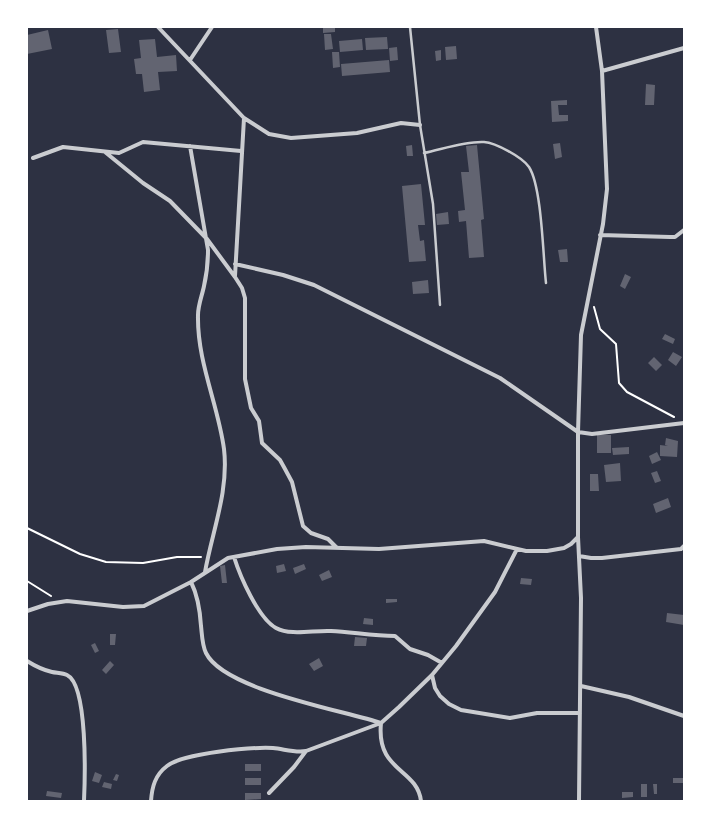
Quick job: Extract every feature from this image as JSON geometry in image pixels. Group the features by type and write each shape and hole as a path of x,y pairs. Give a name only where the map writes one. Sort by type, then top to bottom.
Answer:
{"street":[{"path":"158,27 244,118 263,132 285,138 357,133 401,123 420,124"},
{"path":"190,60 212,27"},
{"path":"579,801 581,686 578,538 578,432 581,335 607,189 602,71 596,27"},
{"path":"602,71 684,48"},
{"path":"235,277 244,118"},
{"path":"33,158 63,147 121,153 143,142 241,151"},
{"path":"190,146 200,209 207,239 208,267 198,316 200,352 224,449 225,467 223,492 205,572"},
{"path":"105,152 143,183 170,201 207,239 242,288 245,298 246,388 252,408 259,421 262,443 280,460 292,482 303,526 311,533 328,539 336,547"},
{"path":"600,235 675,237 684,230"},
{"path":"235,264 283,275 314,285 500,378 578,432 592,434 684,423"},
{"path":"27,611 48,604 67,601 123,607 144,606 192,582 228,558 276,549 336,547 379,549 484,541 526,551 557,550 571,544 578,538"},
{"path":"579,556 602,558 683,548"},
{"path":"152,801 155,780 167,766 175,761 224,752 251,749 272,748 297,752 306,751 381,723 432,675 442,663 495,592 517,549"},
{"path":"234,557 244,584 261,613 275,627 284,631 330,631 377,636 395,636 410,649 428,655 442,663"},
{"path":"192,582 198,594 206,652 212,661 226,672 262,689 297,701 381,723"},
{"path":"27,661 51,672 68,675 75,683 79,693 83,723 84,801"},
{"path":"432,675 435,688 440,696 449,704 461,710 510,718 537,713 580,713"},
{"path":"581,686 629,697 684,716"},
{"path":"381,723 380,735 383,749 400,772 417,787 421,801"},
{"path":"269,793 294,767 306,751"}],"lane":[{"path":"410,27 420,124 432,204 440,305"},
{"path":"424,153 483,142 497,146 525,162 531,170 537,192 546,283"}],"path":[{"path":"594,301 600,329 616,344 619,383 627,392 678,420"},
{"path":"27,528 80,554 106,562 143,563 177,557 208,557"},
{"path":"27,581 48,596 67,601"}],"building":[{"path":"323,27 335,27 335,32 323,33"},
{"path":"118,29 121,52 109,53 106,30"},
{"path":"48,30 52,49 27,54 27,35"},
{"path":"324,34 331,34 333,49 325,50"},
{"path":"387,37 388,49 366,50 365,38"},
{"path":"155,39 157,57 176,55 177,71 158,72 160,90 144,92 142,74 136,74 134,59 141,58 139,40"},
{"path":"362,39 363,50 340,52 339,41"},
{"path":"456,46 457,59 446,60 445,47"},
{"path":"397,47 398,60 390,61 389,48"},
{"path":"441,50 441,60 436,61 435,51"},
{"path":"332,52 339,52 340,67 333,68"},
{"path":"389,60 390,72 342,76 341,64"},
{"path":"646,84 655,85 654,105 645,105"},
{"path":"567,100 567,105 558,105 559,115 568,115 568,121 552,122 551,101"},
{"path":"560,143 562,157 555,159 553,144"},
{"path":"412,145 413,156 407,156 406,146"},
{"path":"477,145 484,219 481,220 484,257 469,258 466,221 459,222 458,211 465,210 461,172 469,172 466,146"},
{"path":"421,184 425,225 418,225 420,241 424,240 426,261 409,262 402,186"},
{"path":"448,212 449,224 437,225 436,214"},
{"path":"567,249 568,262 560,262 558,250"},
{"path":"625,274 631,277 625,289 620,286"},
{"path":"428,280 429,293 413,294 412,282"},
{"path":"665,334 675,339 673,344 662,339"},
{"path":"673,352 682,357 676,366 668,360"},
{"path":"654,357 662,365 656,371 648,363"},
{"path":"597,435 611,435 611,453 597,453"},
{"path":"666,438 678,441 677,457 660,456 660,445 668,446 665,445"},
{"path":"629,447 629,454 613,455 612,448"},
{"path":"657,452 661,460 652,464 649,456"},
{"path":"620,463 621,481 606,482 604,465"},
{"path":"657,471 661,481 655,483 651,473"},
{"path":"590,474 598,474 599,491 590,491"},
{"path":"668,498 671,507 656,513 653,504"},
{"path":"284,564 286,571 277,573 276,566"},
{"path":"304,564 306,569 295,574 293,568"},
{"path":"225,565 227,583 222,583 220,566"},
{"path":"329,570 332,577 322,581 319,575"},
{"path":"521,578 532,579 531,585 520,584"},
{"path":"386,599 397,599 397,602 386,603"},
{"path":"667,613 684,615 684,625 666,622"},
{"path":"364,618 373,619 373,625 363,624"},
{"path":"110,634 116,634 115,645 110,645"},
{"path":"355,637 367,638 366,646 354,646"},
{"path":"95,643 99,651 95,653 91,645"},
{"path":"319,658 323,666 314,671 309,664"},
{"path":"110,661 114,665 106,674 102,670"},
{"path":"245,764 261,764 261,771 245,771"},
{"path":"95,772 102,775 99,783 92,781"},
{"path":"116,774 119,775 117,781 113,780"},
{"path":"245,778 261,778 261,785 245,785"},
{"path":"673,778 683,778 683,783 673,783"},
{"path":"104,782 112,784 111,789 102,787"},
{"path":"641,784 647,784 647,797 641,797"},
{"path":"653,784 657,784 657,794 654,794"},
{"path":"47,791 62,793 61,798 46,796"},
{"path":"622,792 633,792 633,797 622,798"},
{"path":"245,793 261,793 261,799 245,800"}]}
